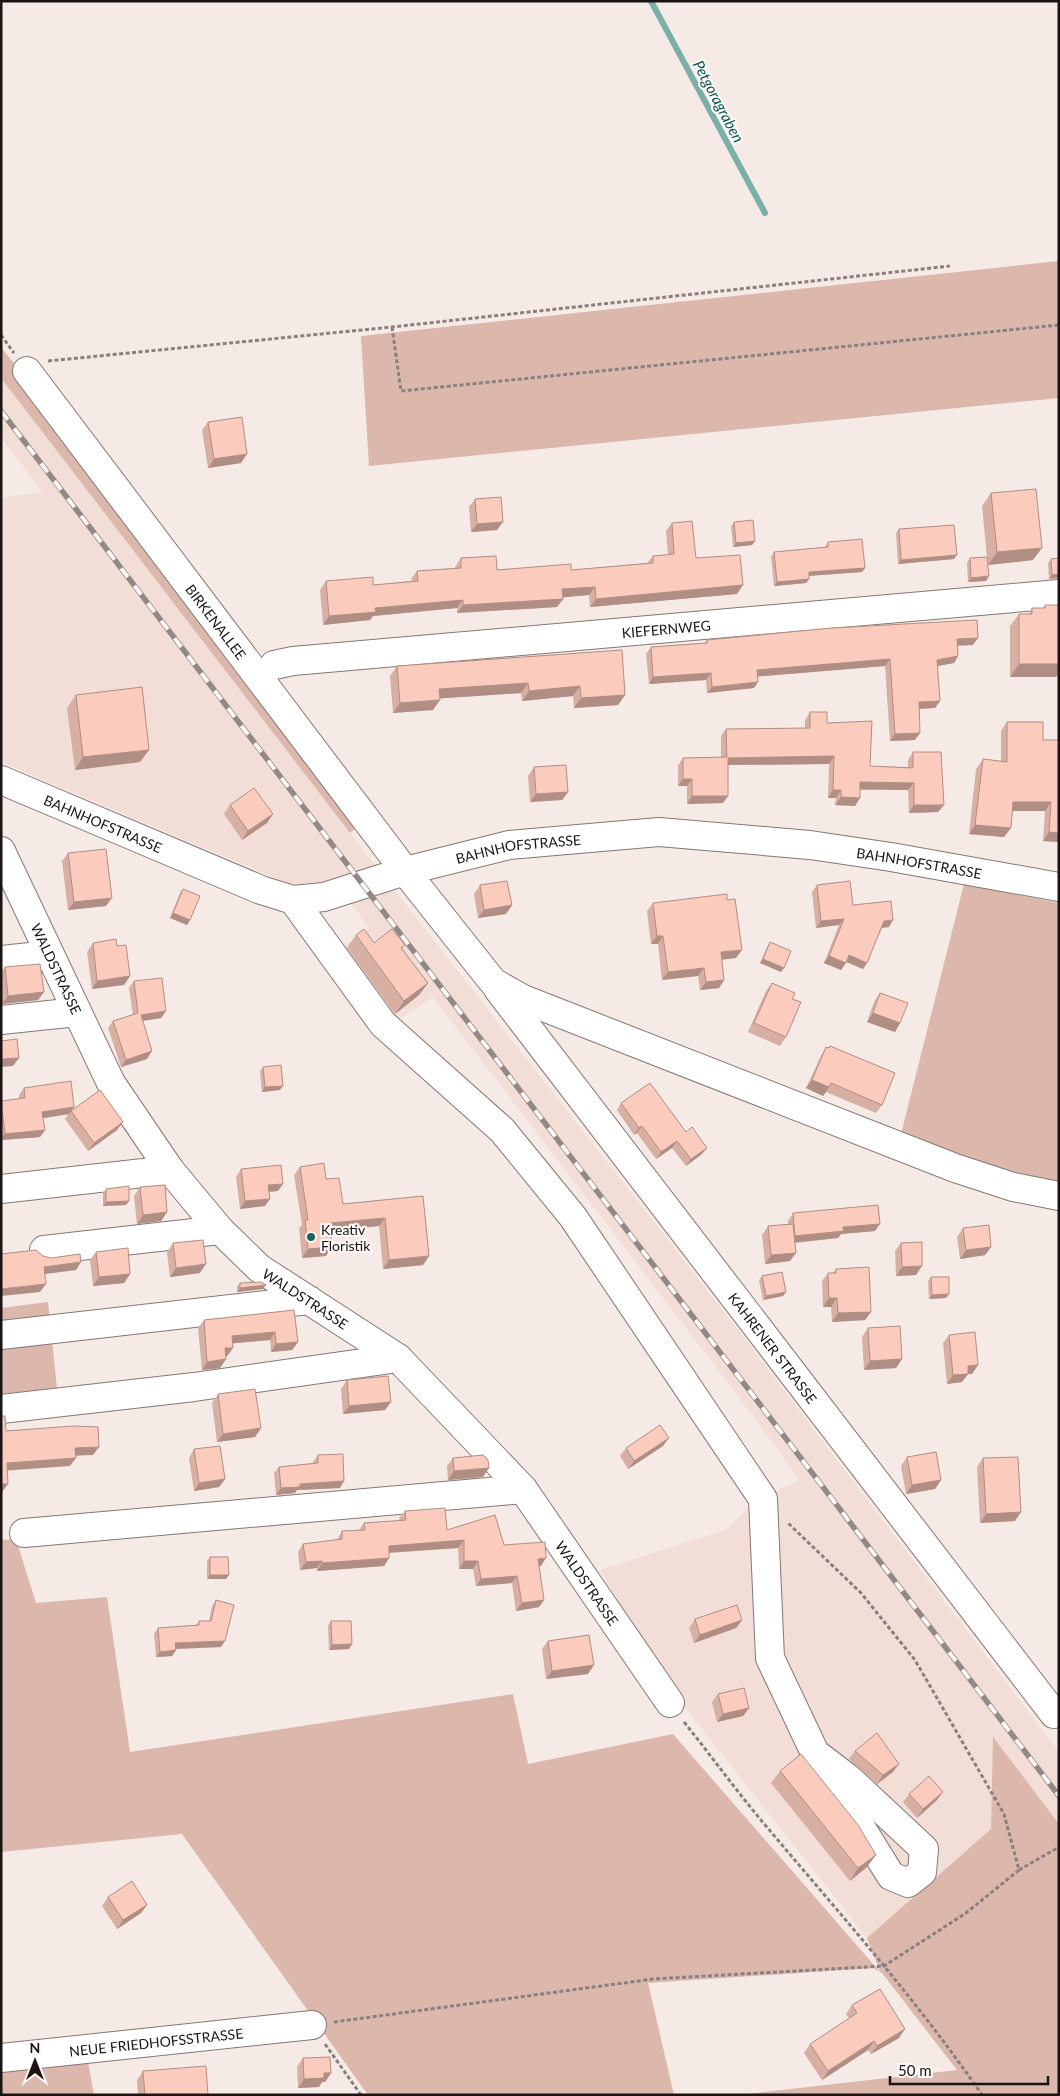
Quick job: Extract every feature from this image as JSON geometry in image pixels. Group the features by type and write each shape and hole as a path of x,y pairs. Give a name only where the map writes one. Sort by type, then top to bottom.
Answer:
{"street":[{"name":"BIRKENALLEE","path":"27,370 405,870"},
{"name":"KIEFERNWEG","path":"274,665 293,660 1059,594"},
{"name":"BAHNHOFSTRASSE","path":"1,780 261,890 293,900 324,897 405,870 509,845 585,837 676,833 810,845 891,857 1059,887"},
{"name":"WALDSTRASSE","path":"1,851 111,1083 170,1170 220,1230 260,1268 398,1358 523,1489 670,1703"},
{"name":"KAHRENER STRASSE","path":"405,870 1054,1714"},
{"path":"293,900 383,1024 502,1130 573,1217 763,1499 770,1658 815,1753 892,1876 908,1883 922,1872 924,1849 849,1779 815,1753"},
{"path":"1,960 50,955"},
{"name":"KAHRENER STRASSE","path":"493,982 523,999 955,1168 1013,1187 1059,1196"},
{"path":"1,1020 77,1012"},
{"path":"1,1189 170,1170"},
{"path":"44,1250 220,1230"},
{"path":"1,1334 309,1300"},
{"path":"1,1409 194,1387 398,1358"},
{"path":"24,1533 523,1489"},
{"name":"NEUE FRIEDHOFSSTRASSE","path":"1,2058 312,2025"}],"path":[{"path":"27,370 36,362 392,327 950,266"},
{"path":"392,327 401,392 1059,325"},
{"path":"763,1499 861,1593 915,1660 1004,1814 1019,1870"},
{"path":"670,1703 764,1824 884,1966 960,2062 982,2095"},
{"path":"360,2095 312,2025 653,1979 884,1966 966,1913 1019,1870 1059,1847"}],"shaded area":[{"path":"1059,261 1059,398 369,466 361,336"},
{"path":"1,347 141,524 360,825 350,833 1,378"},
{"path":"1,378 350,833 739,1331 1059,1752 1059,1824 993,1738 991,1829 867,1938 679,1700 600,1570 725,1530 755,1501 800,1480 433,997 392,1024 338,950 369,928 335,882 292,885 1,762 1,498 43,492 1,438"},
{"path":"964,884 1059,903 1059,1182 1001,1169 900,1138"},
{"path":"48,1302 57,1388 1,1394 1,1308"},
{"path":"16,1539 36,1603 107,1597 130,1752 513,1694 528,1764 673,1734 880,1972 873,1968 648,1983 674,2095 368,2095 182,1834 1,1852 1,1540"},
{"path":"993,1737 1059,1824 1059,2095 739,2095 957,2070 880,1972 867,1938 991,1829"},
{"path":"88,2062 94,2095 1,2095 1,2069"}],"building":[{"path":"242,417 247,454 214,459 208,422"},
{"path":"1036,489 1042,548 997,552 991,493"},
{"path":"501,497 503,522 477,524 475,499"},
{"path":"753,520 755,541 736,543 734,522"},
{"path":"692,521 696,558 740,555 743,585 596,599 595,587 562,589 563,599 463,605 463,600 375,608 376,612 329,616 326,581 373,577 373,585 418,581 417,571 461,568 461,558 496,556 497,570 571,564 571,570 653,563 653,556 674,554 672,523"},
{"path":"954,525 957,555 901,560 899,529"},
{"path":"862,539 865,568 809,572 809,579 777,582 774,552 828,547 828,542"},
{"path":"987,557 989,576 971,578 970,558"},
{"path":"1059,558 1059,574 1052,575 1051,559"},
{"path":"1045,605 1059,605 1059,664 1019,664 1019,614 1032,614 1032,608 1045,608"},
{"path":"977,620 978,638 957,639 958,656 937,660 940,701 919,702 920,733 895,734 890,659 757,670 758,682 712,687 711,673 653,677 651,647 707,643 707,640 832,628"},
{"path":"622,650 625,695 581,698 580,686 529,691 528,683 439,689 440,700 400,703 397,666"},
{"path":"142,687 149,750 83,757 76,695"},
{"path":"810,712 827,712 827,723 872,721 870,766 913,768 913,752 941,752 944,805 914,805 914,783 860,782 860,798 841,797 841,790 833,790 834,756 728,758 728,796 692,796 692,779 683,779 683,758 727,757 726,729 810,728"},
{"path":"1007,722 1043,722 1043,740 1059,740 1059,833 1049,832 1051,802 1013,802 1011,828 975,825 983,759 1007,762"},
{"path":"566,765 568,792 536,794 534,767"},
{"path":"254,788 273,814 248,831 230,805"},
{"path":"106,849 112,898 74,902 68,853"},
{"path":"507,881 512,905 484,910 480,885"},
{"path":"850,881 853,905 891,901 893,920 884,921 867,963 849,955 846,963 829,956 844,919 821,921 817,885"},
{"path":"183,889 200,896 190,920 173,913"},
{"path":"727,894 727,900 735,899 742,950 721,952 724,980 706,982 704,968 668,972 663,936 657,936 653,903"},
{"path":"364,929 374,943 392,929 405,945 401,948 428,983 404,1001 356,935"},
{"path":"116,939 117,946 126,945 130,976 97,981 93,943"},
{"path":"770,942 791,951 784,968 763,959"},
{"path":"40,964 44,992 8,996 5,967"},
{"path":"162,978 166,1011 141,1015 152,1051 126,1060 113,1021 138,1013 134,981"},
{"path":"772,983 795,993 792,999 801,1002 786,1037 754,1023"},
{"path":"880,993 908,1003 900,1023 873,1013"},
{"path":"17,1039 19,1058 1,1059 1,1041"},
{"path":"830,1046 895,1073 882,1105 831,1083 829,1087 812,1080 826,1047 829,1048"},
{"path":"281,1065 283,1086 265,1087 263,1067"},
{"path":"71,1081 74,1107 42,1112 45,1130 5,1134 1,1101 25,1098 24,1088"},
{"path":"650,1083 686,1132 692,1127 707,1148 691,1159 677,1141 661,1152 642,1126 639,1128 621,1103"},
{"path":"100,1090 123,1122 94,1143 71,1111"},
{"path":"324,1163 326,1179 339,1178 343,1204 423,1196 429,1256 389,1260 385,1218 330,1223 332,1247 308,1249 305,1220 308,1220 300,1167"},
{"path":"281,1165 283,1184 268,1185 270,1199 245,1201 241,1169"},
{"path":"165,1185 167,1212 143,1215 140,1187"},
{"path":"129,1186 129,1201 106,1202 106,1189"},
{"path":"878,1205 880,1224 843,1227 844,1231 795,1236 793,1213"},
{"path":"793,1224 796,1253 771,1255 768,1226"},
{"path":"989,1225 991,1247 966,1250 963,1228"},
{"path":"203,1240 206,1264 176,1268 173,1243"},
{"path":"922,1242 922,1266 902,1267 901,1243"},
{"path":"128,1248 130,1274 99,1277 96,1252"},
{"path":"36,1250 43,1256 51,1258 80,1254 81,1262 44,1267 46,1284 1,1289 1,1254"},
{"path":"869,1267 871,1312 838,1313 837,1298 829,1298 828,1273 836,1273 836,1269"},
{"path":"782,1272 786,1292 766,1296 762,1276"},
{"path":"931,1277 949,1277 949,1294 932,1295"},
{"path":"261,1282 266,1285 240,1288 240,1283"},
{"path":"294,1310 298,1342 276,1344 275,1332 232,1336 233,1348 225,1348 226,1359 207,1362 204,1320"},
{"path":"900,1326 902,1359 870,1361 868,1328"},
{"path":"975,1332 978,1365 968,1366 968,1374 953,1375 949,1335"},
{"path":"388,1376 391,1402 349,1406 347,1380"},
{"path":"255,1389 261,1428 223,1434 218,1394"},
{"path":"1,1416 5,1416 6,1431 73,1426 98,1427 99,1447 75,1448 76,1458 7,1463 8,1484 1,1484"},
{"path":"660,1425 669,1438 634,1461 626,1448"},
{"path":"220,1446 225,1479 199,1483 194,1449"},
{"path":"936,1452 941,1480 912,1485 907,1457"},
{"path":"343,1454 344,1481 300,1484 300,1487 281,1488 279,1467 318,1463 318,1455"},
{"path":"483,1455 488,1460 489,1468 454,1471 453,1458"},
{"path":"1018,1457 1021,1512 986,1514 983,1458"},
{"path":"445,1508 447,1530 495,1515 504,1545 545,1542 546,1558 538,1559 544,1600 522,1603 517,1576 481,1579 478,1561 464,1561 464,1540 389,1546 389,1558 322,1563 322,1561 306,1562 303,1544 342,1539 342,1531 365,1530 364,1523 406,1520 405,1511"},
{"path":"210,1557 228,1557 229,1575 210,1575"},
{"path":"216,1600 234,1605 225,1641 175,1643 176,1650 160,1652 158,1628 199,1625 199,1621 211,1621"},
{"path":"737,1605 742,1620 700,1635 695,1619"},
{"path":"331,1621 351,1621 352,1644 332,1645"},
{"path":"589,1635 594,1665 552,1671 548,1641"},
{"path":"744,1688 749,1708 723,1714 718,1694"},
{"path":"877,1733 899,1764 883,1775 855,1751"},
{"path":"801,1754 858,1825 876,1855 858,1868 780,1771"},
{"path":"929,1776 943,1792 923,1809 909,1794"},
{"path":"132,1881 147,1905 123,1920 108,1897"},
{"path":"880,1989 905,2029 877,2046 874,2041 828,2071 810,2044 857,2013 852,2005"},
{"path":"330,2057 331,2073 324,2073 324,2078 304,2079 303,2058"},
{"path":"206,2066 208,2095 145,2095 143,2071"}],"waterway":[{"name":"Petgoragraben","path":"651,1 765,213"}],"railway":[{"path":"1,411 1059,1796"}],"place":[{"name":"Kreativ Floristik","path":"311,1237"}]}
